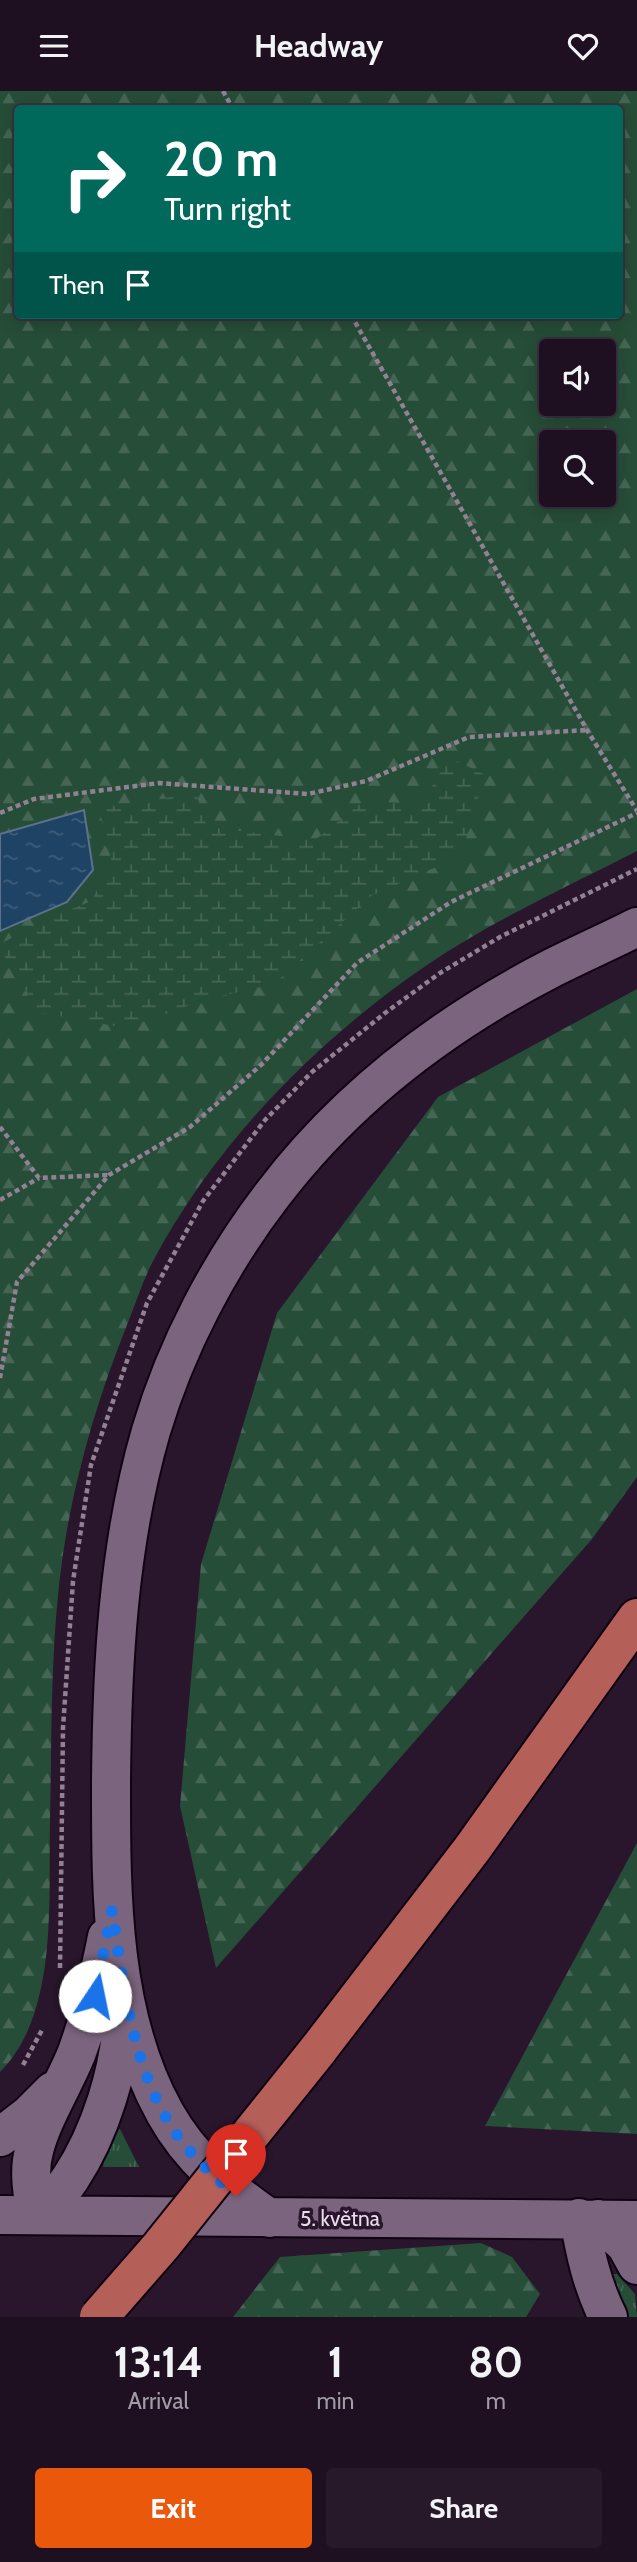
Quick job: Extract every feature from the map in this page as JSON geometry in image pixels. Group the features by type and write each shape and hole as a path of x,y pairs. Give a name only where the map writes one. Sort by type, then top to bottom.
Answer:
{"main road":[{"path":"99,2317 161,2246 318,2050 472,1849 637,1618"}],"street":[{"path":"269,2218 236,2196 207,2169 183,2142 164,2111 136,2043 124,1989 112,1910 112,1719 119,1606 138,1480 152,1429 183,1345 205,1301 248,1229 272,1195 333,1126 384,1077 422,1048 550,969 637,927"},
{"path":"18,2215 32,2183 34,2151 76,2055 95,1996 112,1910"},
{"path":"18,2215 69,2182 93,2135 117,2057 122,2032 124,1989"},
{"path":"0,2137 29,2115 64,2080"},
{"name":"5. května","path":"18,2215 637,2220"},
{"path":"589,2219 626,2245 637,2265"},
{"path":"589,2219 586,2258 598,2298 607,2317"}],"path":[{"path":"0,1378 17,1282 109,1175 190,1127 261,1065 357,963 451,902 637,812 587,730 353,319"},
{"path":"0,813 34,799 159,783 308,794 366,781 469,737 587,730"},
{"path":"59,1976 63,1879 63,1728 74,1569 91,1465 147,1303 203,1201 265,1120 312,1072 440,973 500,937 637,869"},
{"path":"0,1127 39,1178"},
{"path":"0,1200 39,1178 109,1175"},
{"path":"18,2070 26,2061 43,2028"}],"green space":[{"path":"0,91 637,91 637,851 478,933 427,965 346,1027 272,1097 237,1136 177,1219 152,1263 116,1353 97,1410 68,1525 59,1587 54,1654 46,1954 32,2019 19,2047 0,2072 0,931 67,902 84,810 0,834"},
{"path":"449,757 485,775 461,856 371,896 274,984 204,1000 126,1028 37,1012 0,949 0,944 45,920 91,901 112,863 99,808 196,793 207,827 315,840 364,801 422,804"},
{"path":"637,989 637,1477 592,1539 216,1968 180,1806 201,1564 277,1313 438,1097"},
{"path":"637,1843 637,2134 485,2126"},
{"path":"120,2129 139,2167 103,2167 109,2132"},
{"path":"481,2243 512,2257 540,2294 526,2317 233,2317 280,2257"},
{"path":"613,2274 617,2274 635,2294 637,2317 624,2317 614,2296"}],"water":[{"path":"84,810 93,870 67,902 0,931 0,834"}],"route":[{"path":"95,1996 112,1910 124,1989 136,2043 151,2084 183,2142 236,2196"}]}
